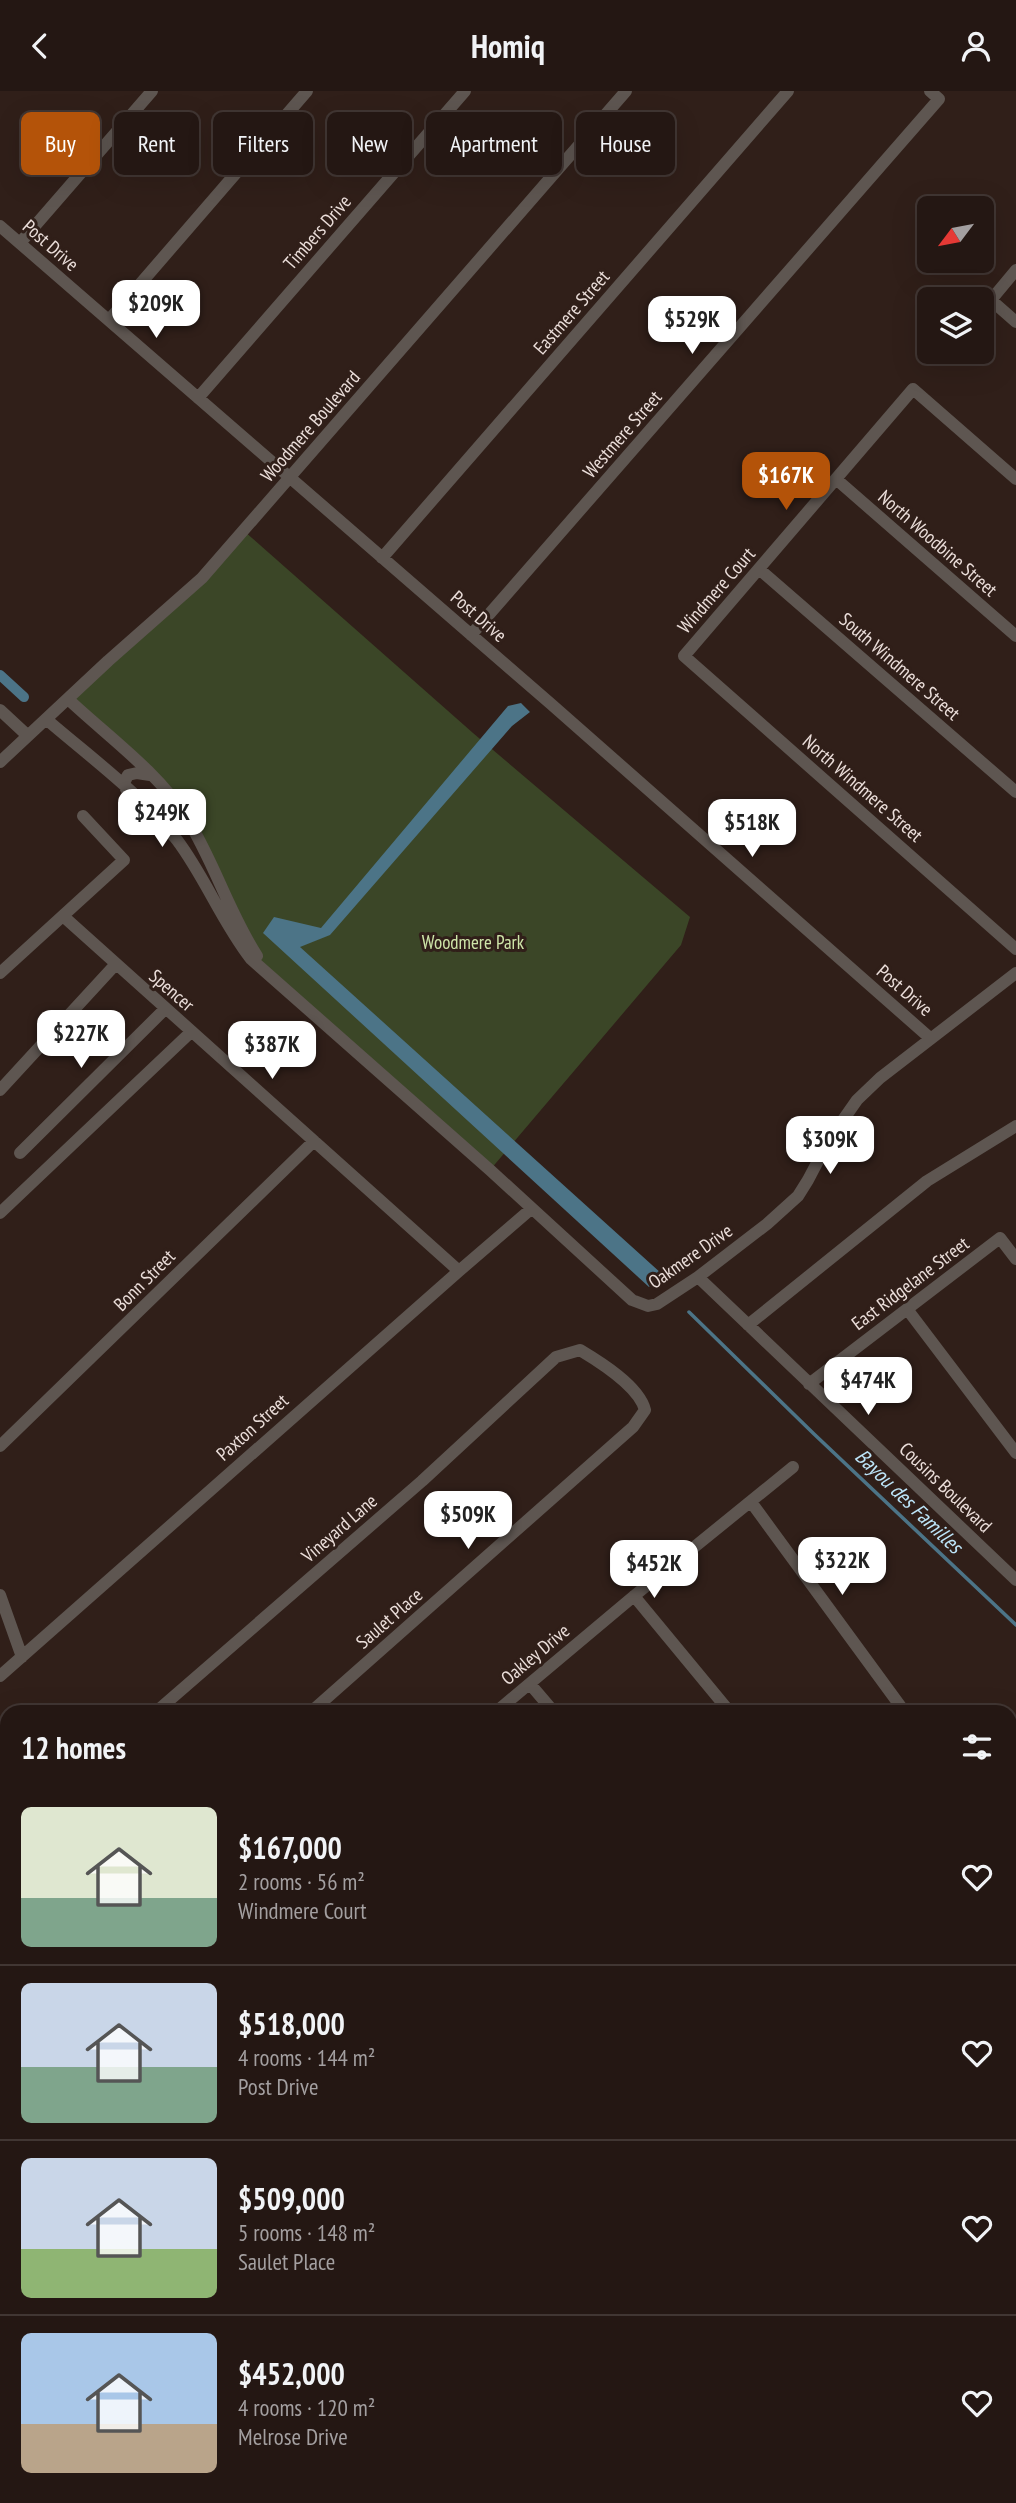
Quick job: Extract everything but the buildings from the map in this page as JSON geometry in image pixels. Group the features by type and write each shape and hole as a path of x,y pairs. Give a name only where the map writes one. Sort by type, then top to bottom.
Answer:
{"street":[{"path":"20,243 152,91"},
{"path":"109,320 307,91"},
{"name":"Timbers Drive","path":"198,398 465,91"},
{"name":"Woodmere Boulevard","path":"0,762 202,578 626,91"},
{"name":"Eastmere Street","path":"382,558 788,91"},
{"name":"Westmere Street","path":"471,635 934,95"},
{"name":"Post Drive","path":"0,226 551,704 930,1038"},
{"path":"1016,270 991,300 1016,322"},
{"name":"Windmere Court","path":"684,656 914,389 1016,479"},
{"name":"North Woodbine Street","path":"836,479 1016,636"},
{"name":"South Windmere Street","path":"759,569 1016,792"},
{"name":"North Windmere Street","path":"684,656 1016,949"},
{"name":"Oakmere Drive","path":"68,699 150,775 185,815 210,862 233,916 271,976"},
{"path":"0,710 28,736"},
{"name":"Oakmere Drive","path":"46,719 165,825 251,959 632,1300 641,1305 657,1304 698,1277 746,1242 798,1196 829,1140 854,1103 880,1077 1016,973"},
{"path":"126,789 124,783 128,775 150,775"},
{"path":"0,973 124,860 83,816"},
{"name":"Spencer","path":"63,916 458,1271"},
{"path":"0,1090 115,965"},
{"path":"20,1153 165,1009"},
{"path":"0,1213 191,1032"},
{"path":"748,1325 927,1181 1016,1126"},
{"name":"Bonn Street","path":"0,1446 314,1141"},
{"name":"Paxton Street","path":"0,1676 531,1209"},
{"name":"East Ridgelane Street","path":"809,1384 1000,1238 1016,1259"},
{"name":"Cousins Boulevard","path":"698,1277 1016,1580"},
{"path":"907,1309 1016,1453"},
{"name":"Saulet Place","path":"319,1705 633,1427 645,1410 643,1401 606,1366 580,1350"},
{"name":"Vineyard Lane","path":"164,1705 422,1481 556,1357 580,1350"},
{"name":"Oakley Drive","path":"504,1705 793,1467"},
{"path":"751,1502 900,1705"},
{"path":"0,1595 22,1657"},
{"path":"634,1596 724,1705"},
{"path":"530,1684 548,1705"}],"green space":[{"name":"Woodmere Park","path":"244,531 473,733 690,917 681,945 490,1170 296,999 255,954 185,815 68,699"}],"water":[{"path":"521,703 530,712 512,726 330,935 300,947 662,1274 649,1287 263,933 274,917 321,928 508,706"}],"waterway":[{"path":"0,675 24,697"},
{"name":"Bayou des Familles","path":"689,1312 1016,1625"}]}
